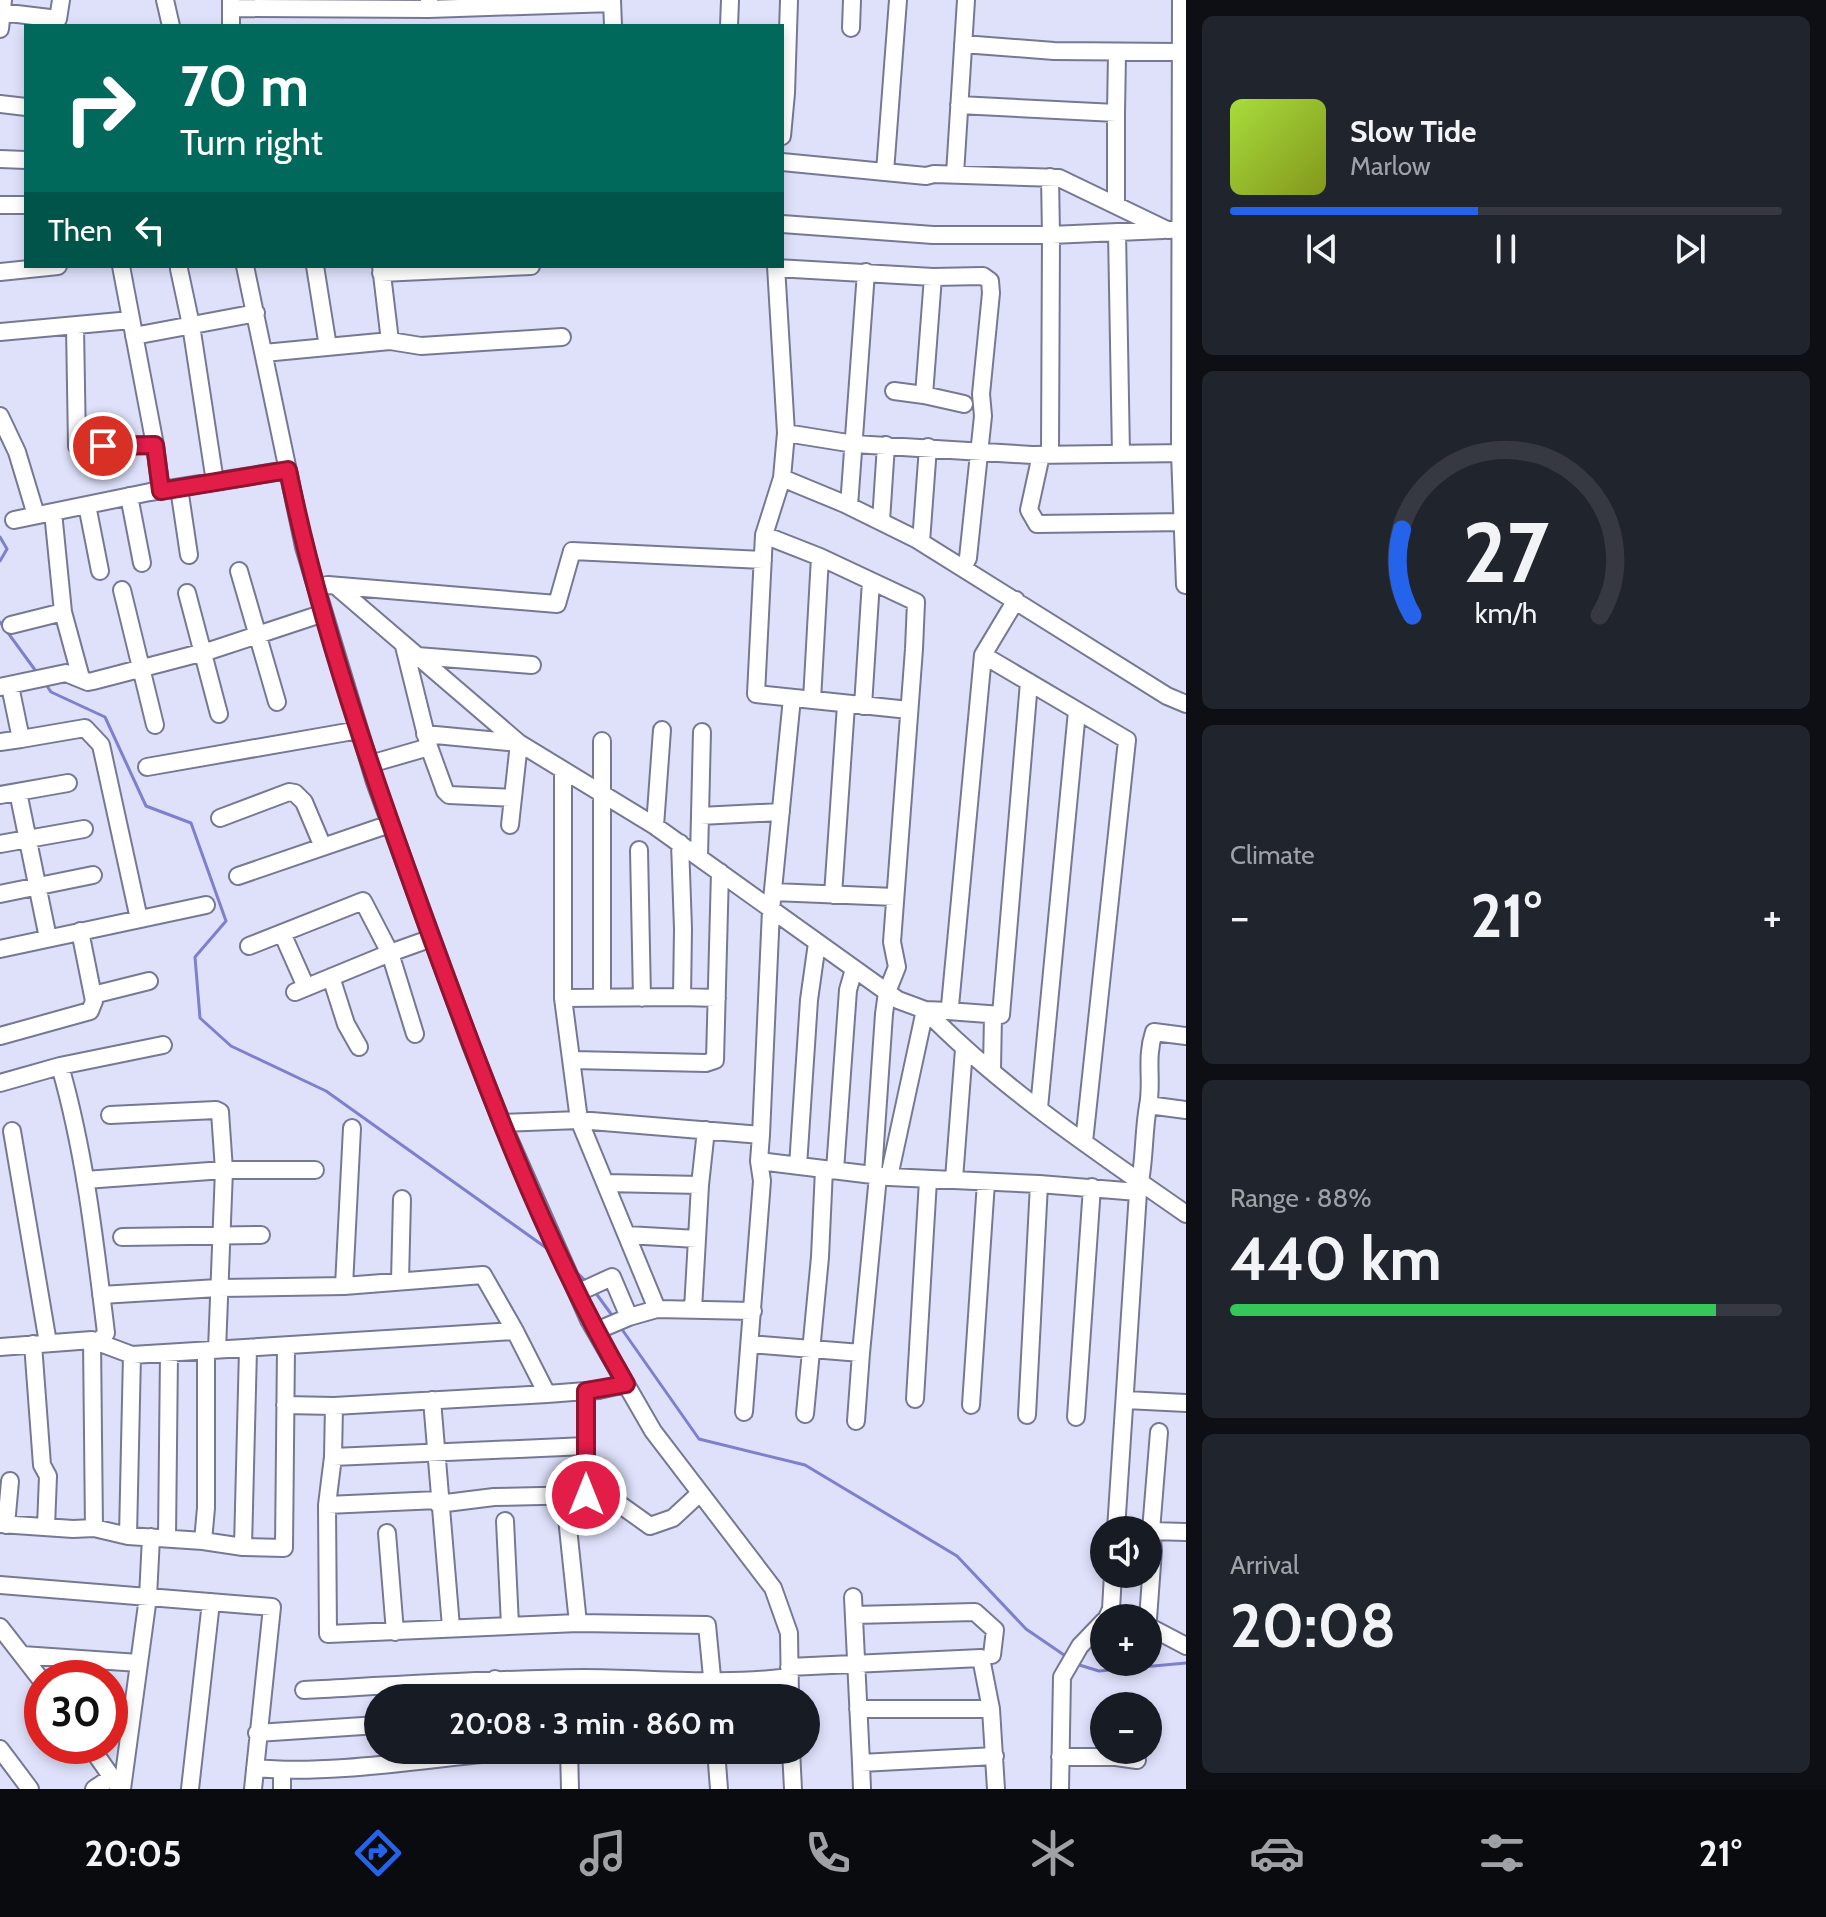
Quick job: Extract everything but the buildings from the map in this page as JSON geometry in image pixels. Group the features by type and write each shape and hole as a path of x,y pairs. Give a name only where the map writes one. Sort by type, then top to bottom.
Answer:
{"street":[{"path":"0,29 1,8 57,23 61,0"},
{"path":"165,0 171,24"},
{"path":"729,24 730,0"},
{"path":"784,104 789,0"},
{"path":"851,28 852,0"},
{"path":"885,172 898,0"},
{"path":"955,174 966,0"},
{"path":"1181,0 1177,229 1185,585"},
{"path":"231,4 612,2 613,24"},
{"path":"963,44 1117,53 1179,52"},
{"path":"1116,205 1117,53"},
{"path":"0,104 24,107"},
{"path":"959,105 1116,113"},
{"path":"0,159 24,160"},
{"path":"784,162 926,176 955,174 1059,178 1177,229"},
{"path":"1050,177 1046,454 1029,510 1037,524 1184,522"},
{"path":"0,205 24,205"},
{"path":"784,224 933,235 1051,235 1177,229"},
{"path":"1117,232 1121,454"},
{"path":"784,267 933,277 983,276 990,281 981,394 983,416 968,558 963,568"},
{"path":"0,272 39,268"},
{"path":"121,268 161,491"},
{"path":"245,268 304,547 390,824 502,1123 557,1249 567,1271 615,1323"},
{"path":"315,268 328,347"},
{"path":"390,341 381,270 456,268"},
{"path":"776,268 786,433 782,478 764,535 756,694 909,710"},
{"path":"179,269 191,325 215,482"},
{"path":"849,506 866,272"},
{"path":"924,395 933,277"},
{"path":"0,332 75,326 132,328 191,325 256,313"},
{"path":"75,326 77,446 155,445"},
{"path":"264,353 390,341 421,346 562,337"},
{"path":"894,391 964,404"},
{"path":"0,416 17,452 36,515"},
{"path":"786,433 854,444 978,451 1183,453"},
{"path":"881,521 886,445"},
{"path":"921,542 928,447"},
{"path":"14,520 129,496 288,470"},
{"path":"782,478 849,506 921,542 1167,696 1186,704"},
{"path":"179,488 189,555"},
{"path":"129,496 142,563"},
{"path":"87,505 100,571"},
{"path":"53,512 63,612 81,678"},
{"path":"764,535 820,557 916,602 892,942 897,967 887,992 880,1176 856,1421"},
{"path":"316,587 328,585 557,604 572,551 763,560"},
{"path":"812,700 820,557"},
{"path":"239,571 277,702"},
{"path":"833,895 871,581"},
{"path":"337,587 519,743 655,826 898,1000 925,1010 1001,1015 1029,682"},
{"path":"122,590 155,725"},
{"path":"187,593 219,714"},
{"path":"948,1011 983,655 1016,600"},
{"path":"11,625 63,612"},
{"path":"21,739 5,686 66,673 93,681 204,652 324,613"},
{"path":"410,651 532,665"},
{"path":"410,651 427,740 445,791 449,795 513,798"},
{"path":"983,655 1127,740 1084,1142"},
{"path":"744,1412 762,1181 759,1161 771,910 792,698"},
{"path":"1039,1108 1077,711"},
{"path":"0,742 85,728 96,738 101,745 139,919"},
{"path":"147,767 359,730"},
{"path":"655,826 662,730"},
{"path":"699,857 702,732"},
{"path":"370,764 427,740 519,743"},
{"path":"602,741 602,998"},
{"path":"510,825 519,743"},
{"path":"563,770 563,998 579,1120 657,1309"},
{"path":"0,795 68,783"},
{"path":"18,792 48,938"},
{"path":"220,818 289,792 295,793 304,802 323,847"},
{"path":"700,816 781,812"},
{"path":"238,876 390,824"},
{"path":"0,844 84,829"},
{"path":"680,843 682,997"},
{"path":"639,850 642,998"},
{"path":"573,1060 706,1063 715,1060 720,872"},
{"path":"0,894 93,875"},
{"path":"773,892 895,897"},
{"path":"249,946 363,901 390,953 415,1034"},
{"path":"0,949 206,905"},
{"path":"0,1036 86,1013 93,1006 80,931"},
{"path":"282,933 300,989 432,938"},
{"path":"798,1166 809,1000 817,943"},
{"path":"805,1414 848,990 854,969"},
{"path":"331,977 346,1024 359,1047"},
{"path":"93,995 149,981"},
{"path":"563,998 717,998"},
{"path":"925,1010 964,1049 1139,1187 1186,1214"},
{"path":"880,1176 925,1010"},
{"path":"992,1069 993,1015"},
{"path":"1117,1516 1139,1187 1148,1105 1147,1065 1154,1032 1186,1036"},
{"path":"0,1083 60,1066 163,1045"},
{"path":"954,1179 964,1049"},
{"path":"60,1066 74,1118 85,1180 106,1333 95,1341"},
{"path":"1148,1105 1186,1110"},
{"path":"110,1115 218,1111 221,1115 224,1170 222,1235 212,1350 203,1541"},
{"path":"502,1123 579,1120 761,1135"},
{"path":"344,1286 352,1128"},
{"path":"693,1309 706,1130"},
{"path":"12,1131 40,1344 42,1465 48,1476 46,1527"},
{"path":"759,1161 928,1180 1139,1187"},
{"path":"85,1180 224,1170 315,1170"},
{"path":"915,1399 928,1180"},
{"path":"971,1405 986,1182"},
{"path":"606,1183 700,1185"},
{"path":"1027,1415 1039,1184"},
{"path":"1076,1417 1092,1187"},
{"path":"400,1281 402,1199"},
{"path":"122,1237 261,1235"},
{"path":"627,1235 697,1239"},
{"path":"101,1295 218,1288 344,1286 483,1275 547,1394"},
{"path":"586,1289 612,1277 615,1323 626,1384 653,1431 773,1588 789,1633 789,1684"},
{"path":"615,1323 657,1309 753,1311"},
{"path":"0,1347 95,1341 132,1355 515,1331"},
{"path":"94,1528 95,1341"},
{"path":"750,1344 861,1353"},
{"path":"10,1481 3,1525 94,1528 128,1536 284,1548 286,1347"},
{"path":"243,1547 248,1349"},
{"path":"118,1785 159,1537 169,1353"},
{"path":"128,1536 132,1355"},
{"path":"285,1405 334,1406 547,1394 626,1384"},
{"path":"586,1391 586,1495"},
{"path":"432,1400 438,1502 451,1627"},
{"path":"1126,1400 1186,1403"},
{"path":"334,1406 333,1457 327,1505 328,1634 578,1623 707,1625 713,1684"},
{"path":"1149,1516 1159,1432"},
{"path":"333,1457 586,1446"},
{"path":"327,1505 494,1497 608,1496 650,1526 673,1518 700,1493"},
{"path":"567,1518 578,1623"},
{"path":"505,1521 510,1625"},
{"path":"1162,1531 1186,1532"},
{"path":"387,1533 395,1632"},
{"path":"0,1585 272,1607 253,1789"},
{"path":"853,1597 862,1789"},
{"path":"190,1789 211,1602"},
{"path":"854,1615 975,1612 995,1630 992,1655"},
{"path":"0,1627 26,1660"},
{"path":"1162,1633 1186,1646"},
{"path":"1060,1789 1062,1677 1080,1646 1090,1636"},
{"path":"22,1655 139,1663"},
{"path":"304,1690 495,1679 713,1680 856,1663 981,1658 991,1709 996,1789"},
{"path":"495,1679 495,1684"},
{"path":"858,1709 991,1709"},
{"path":"257,1733 364,1726"},
{"path":"0,1749 6,1768 30,1789"},
{"path":"861,1763 995,1756"},
{"path":"1060,1757 1090,1757"},
{"path":"103,1764 118,1785"},
{"path":"255,1768 282,1771 364,1764"},
{"path":"569,1764 570,1789"},
{"path":"717,1764 719,1789"},
{"path":"792,1764 793,1789"},
{"path":"282,1771 282,1789"},
{"path":"94,1789 118,1785"}],"waterway":[{"path":"0,537 7,549 0,561"},
{"path":"0,622 38,674"},
{"path":"45,683 51,692 105,717 146,806 191,823 226,921 195,957 200,1018 231,1046 326,1091 552,1252"},
{"path":"573,1269 588,1283"},
{"path":"595,1292 614,1318"},
{"path":"621,1328 699,1439 805,1465 957,1556 1026,1629 1067,1657"},
{"path":"1076,1664 1099,1671 1186,1663"}],"route":[{"path":"103,446 155,445 161,491 288,470 304,547 375,782 471,1045 589,1320 626,1384 586,1391 586,1495"}]}
